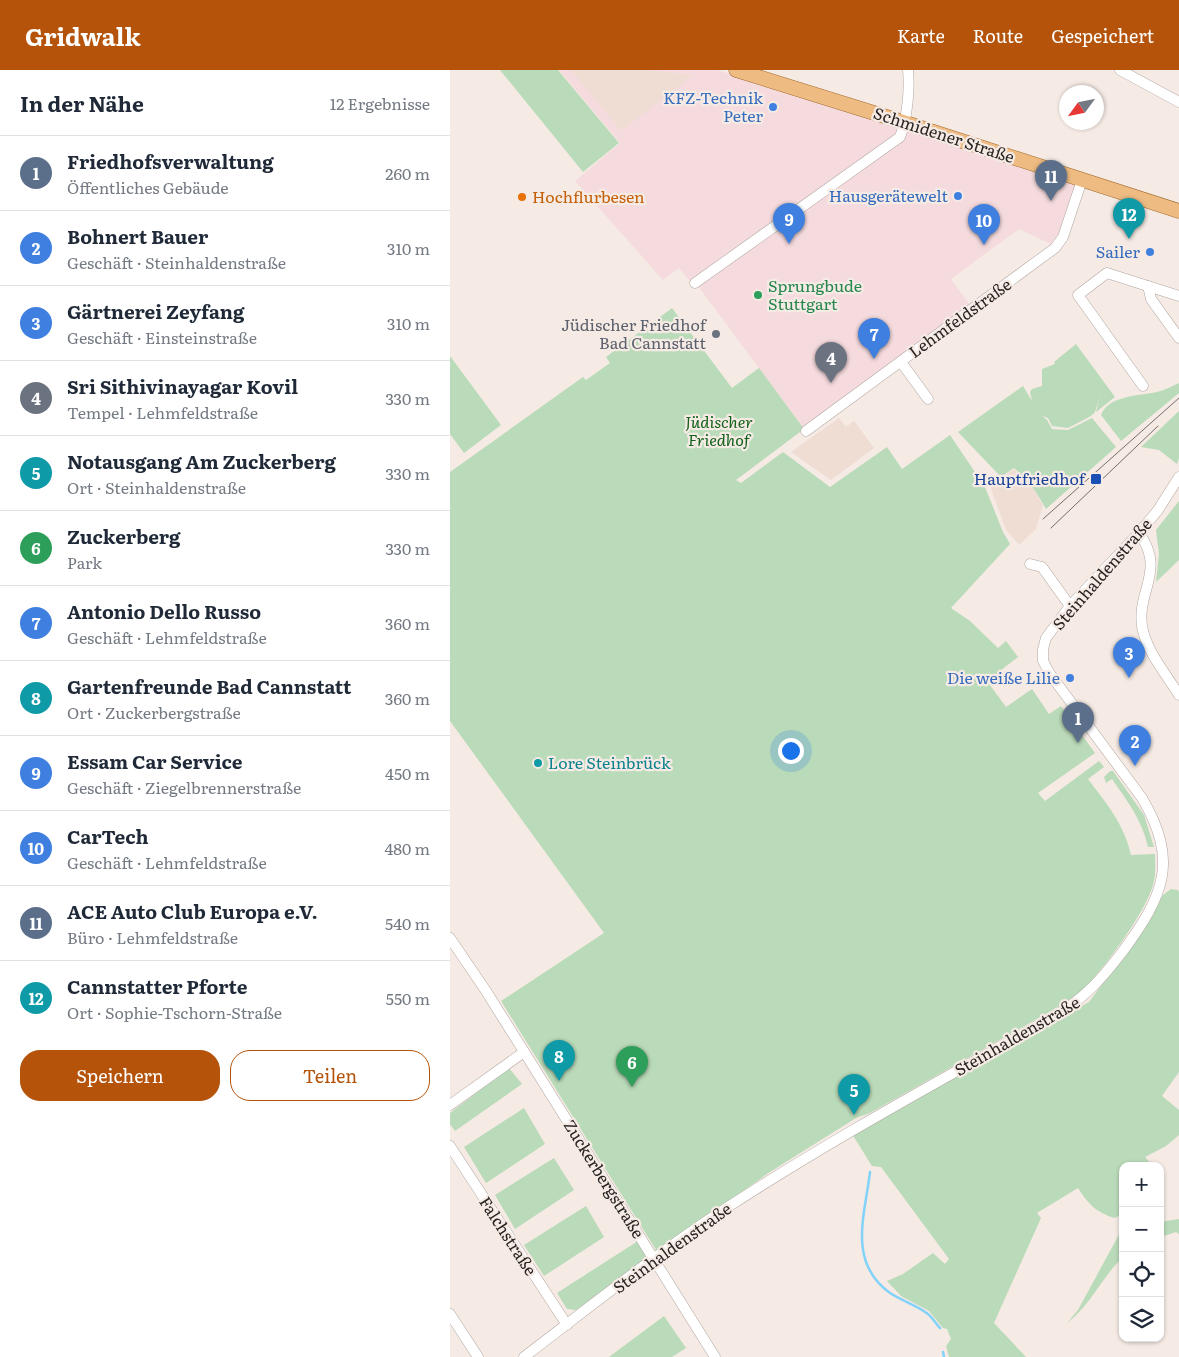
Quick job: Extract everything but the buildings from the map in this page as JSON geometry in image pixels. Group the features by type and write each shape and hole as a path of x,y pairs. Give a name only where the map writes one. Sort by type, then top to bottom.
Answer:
{"main road":[{"name":"Schmidener Straße","path":"736,70 1179,211"}],"street":[{"path":"900,137 909,86 908,70"},
{"path":"1120,70 1179,102"},
{"path":"695,284 900,137 912,130 925,129"},
{"name":"Lehmfeldstraße","path":"806,431 1055,248 1063,237 1082,180"},
{"path":"1143,386 1078,295 1107,273 1179,296"},
{"path":"1148,286 1151,299 1179,338"},
{"path":"901,362 928,399"},
{"name":"Steinhaldenstraße","path":"524,1357 654,1259 728,1207 860,1125 1071,1007 1094,988 1105,975 1148,917 1162,884 1164,862 1161,840 1152,815 1142,798 1050,674 1043,661 1043,649 1046,638 1070,606 1139,533 1158,510 1179,477"},
{"path":"1139,533 1148,546 1152,566 1141,612 1142,628 1150,649 1179,695"},
{"path":"1030,564 1042,566 1070,606"},
{"name":"Zuckerbergstraße","path":"450,938 486,991 715,1357"},
{"path":"450,1105 524,1052"},
{"name":"Falchstraße","path":"450,1146 567,1325"},
{"path":"450,1314 478,1357"}],"shaded area":[{"path":"559,70 718,70 1075,185 1060,235 1053,245 1019,229 951,279 970,305 804,429 695,282 692,284 679,268 663,280 575,181 620,143"},
{"path":"571,70 647,70 693,75 621,131"},
{"path":"839,418 846,427 854,421 874,448 831,480 791,452"},
{"path":"1014,469 1030,483 1043,505 1036,529 1019,545 1006,530 990,486"}],"green space":[{"path":"500,70 558,70 619,143 583,172"},
{"name":"Hauptfriedhof","path":"672,308 732,388 759,368 804,429 736,480 741,483 783,452 830,487 887,447 902,469 950,435 985,487 1003,532 1010,544 951,608 970,621 998,648 1006,641 1018,657 987,681 1006,707 1032,689 1049,714 1061,706 1095,753 1038,793 1045,801 1099,761 1104,767 1088,779 1119,824 1131,855 1155,854 1155,871 1150,893 1123,940 1100,971 1070,1000 870,1113 856,1118 770,1172 656,1250 501,1001 604,933 450,721 450,472 583,377 586,380 610,363 606,357"},
{"path":"1076,344 1115,397 1096,412 1100,396 1095,412 1091,416 1068,428 1052,426 1048,418 1042,416 1047,420 1052,429 1068,430 1092,418 1116,447 1046,509 1032,487 1014,468 1001,477 958,432 1023,386 1032,401 1030,392 1032,389 1042,386 1042,369 1055,364 1054,362"},
{"path":"450,356 501,425 464,453 450,434"},
{"path":"1179,383 1179,393 1121,441 1101,415 1105,408 1117,400 1157,392"},
{"path":"1179,411 1179,458 1177,464 1159,450 1141,447"},
{"path":"1179,501 1179,560 1156,582 1159,554 1156,530"},
{"path":"1110,771 1113,771 1144,815 1154,847 1148,847 1138,820 1112,779 1106,783 1104,777"},
{"path":"1171,889 1178,890 1179,892 1179,1072 1162,1096 1179,1110 1179,1135 1166,1146 1145,1157 1149,1162 1119,1162 1119,1216 1114,1218 1097,1210 1078,1188 1037,1213 1041,1218 994,1323 1026,1357 949,1357 946,1346 951,1339 947,1329 943,1328 929,1311 901,1296 887,1281 903,1274 933,1253 945,1264 949,1259 881,1167 872,1166 852,1134 1089,1002 1145,926 1163,895"},
{"path":"509,1068 522,1084 455,1131 450,1124 450,1113"},
{"path":"524,1108 545,1144 486,1183 464,1147"},
{"path":"554,1158 574,1190 515,1229 495,1195"},
{"path":"586,1206 604,1237 544,1276 524,1245"},
{"path":"1179,1219 1179,1234 1176,1232 1164,1236 1164,1221"},
{"path":"1119,1235 1119,1262 1089,1300 1067,1323 1078,1310"},
{"path":"638,1241 648,1257 576,1310 567,1309 557,1293"},
{"path":"664,1316 686,1348 672,1357 609,1357"}],"waterway":[{"path":"870,1172 862,1237 863,1252 868,1267 877,1281 890,1293 924,1311 940,1328"},
{"path":"943,1352 944,1357"}],"tram line":[{"path":"1043,519 1179,398"},
{"path":"1051,528 1158,426"}],"place":[{"name":"KFZ-Technik Peter","path":"773,107"},
{"name":"Hausgerätewelt","path":"958,196"},
{"name":"Hochflurbesen","path":"522,197"},
{"name":"ACE Auto Club Europa e.V.","path":"1051,201"},
{"name":"Cannstatter Pforte","path":"1129,239"},
{"name":"Essam Car Service","path":"789,244"},
{"name":"CarTech","path":"984,245"},
{"name":"Sailer","path":"1150,252"},
{"name":"Sprungbude Stuttgart","path":"758,295"},
{"name":"Jüdischer Friedhof Bad Cannstatt","path":"716,334"},
{"name":"Antonio Dello Russo","path":"874,359"},
{"name":"Sri Sithivinayagar Kovil","path":"831,383"},
{"name":"Hauptfriedhof","path":"1096,479"},
{"name":"Die weiße Lilie","path":"1070,678"},
{"name":"Gärtnerei Zeyfang","path":"1129,678"},
{"name":"Friedhofsverwaltung","path":"1078,743"},
{"name":"Lore Steinbrück","path":"538,763"},
{"name":"Bohnert Bauer","path":"1135,766"},
{"name":"Gartenfreunde Bad Cannstatt","path":"559,1081"},
{"name":"Zuckerberg","path":"632,1087"},
{"name":"Notausgang Am Zuckerberg","path":"854,1115"}],"park label":[{"name":"Jüdischer Friedhof","path":"719,431"}]}
